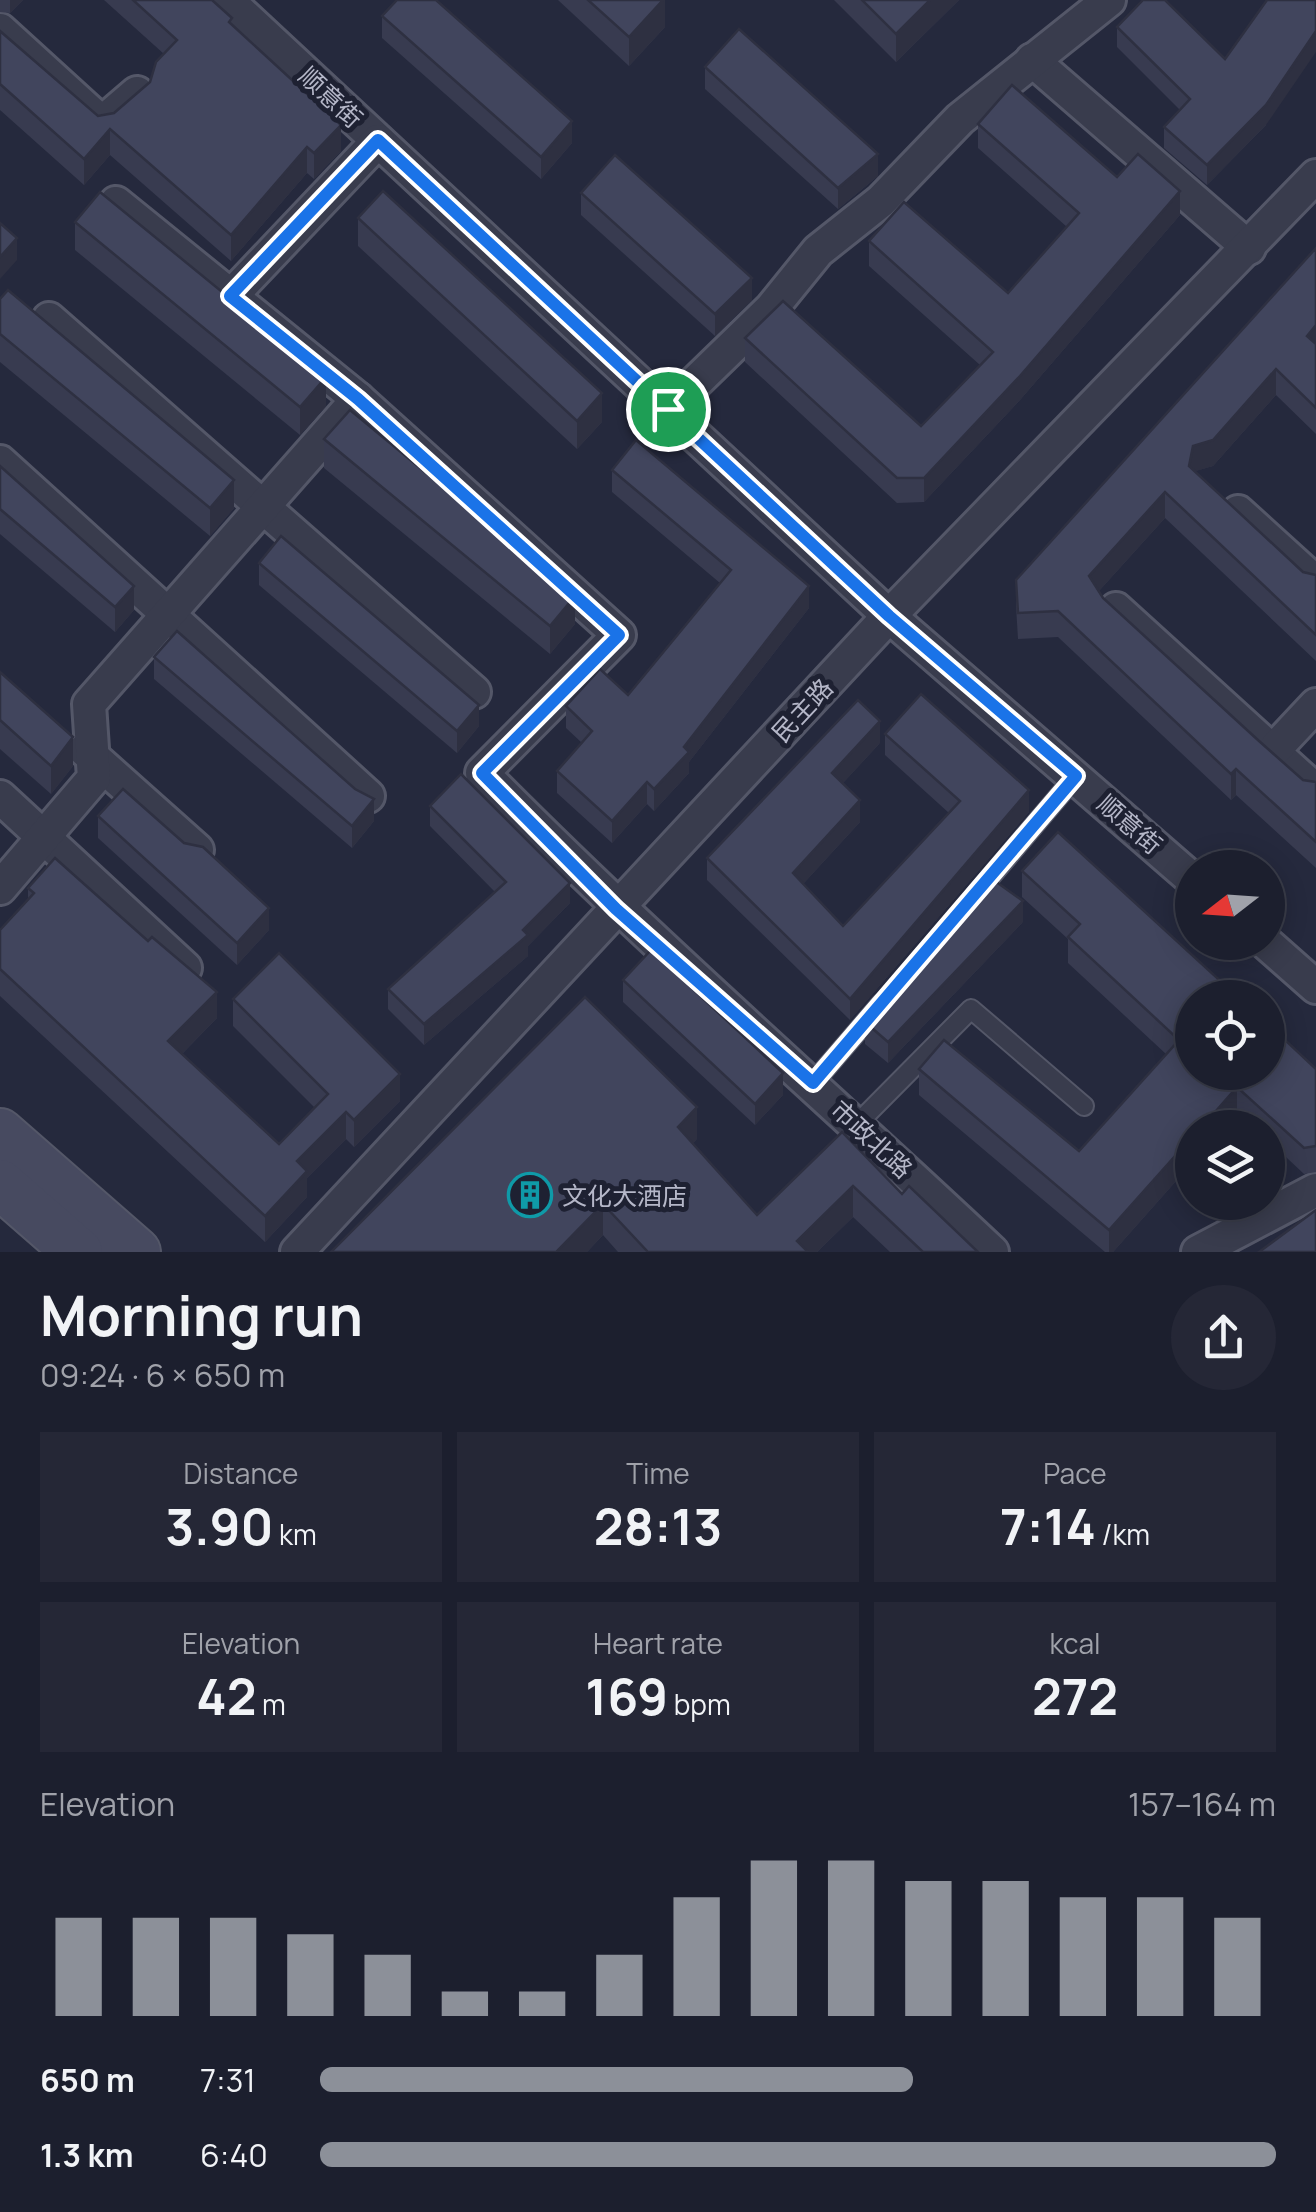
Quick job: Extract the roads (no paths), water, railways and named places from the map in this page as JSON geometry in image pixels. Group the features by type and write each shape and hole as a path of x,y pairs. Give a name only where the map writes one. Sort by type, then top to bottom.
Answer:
{"street":[{"name":"顺意街","path":"227,0 889,616 1175,863"},
{"path":"668,409 771,309 818,251 880,200 960,118 1108,0"},
{"path":"0,30 102,123 137,93"},
{"path":"1032,60 1248,248"},
{"path":"230,296 378,140"},
{"name":"民主路","path":"297,1252 889,616 1316,176"},
{"path":"0,888 94,778 89,704 358,399 116,203"},
{"path":"50,319 474,692"},
{"name":"市政北路","path":"358,399 619,635 482,773 616,909 813,1083 992,1252"},
{"path":"0,462 368,796"},
{"path":"1208,486 1316,583"},
{"path":"1116,609 1316,791"},
{"path":"1272,752 1316,705"},
{"path":"53,720 197,850"},
{"path":"0,797 203,984"},
{"path":"1285,960 1316,987"},
{"path":"0,1134 136,1252"},
{"path":"0,1184 78,1252"},
{"path":"1198,1252 1316,1190"}],"lane":[{"path":"965,906 1076,776"},
{"path":"813,1083 889,994"},
{"path":"857,1124 971,1009 1084,1106"}],"place":[{"name":"文化大酒店","path":"530,1195"}]}
